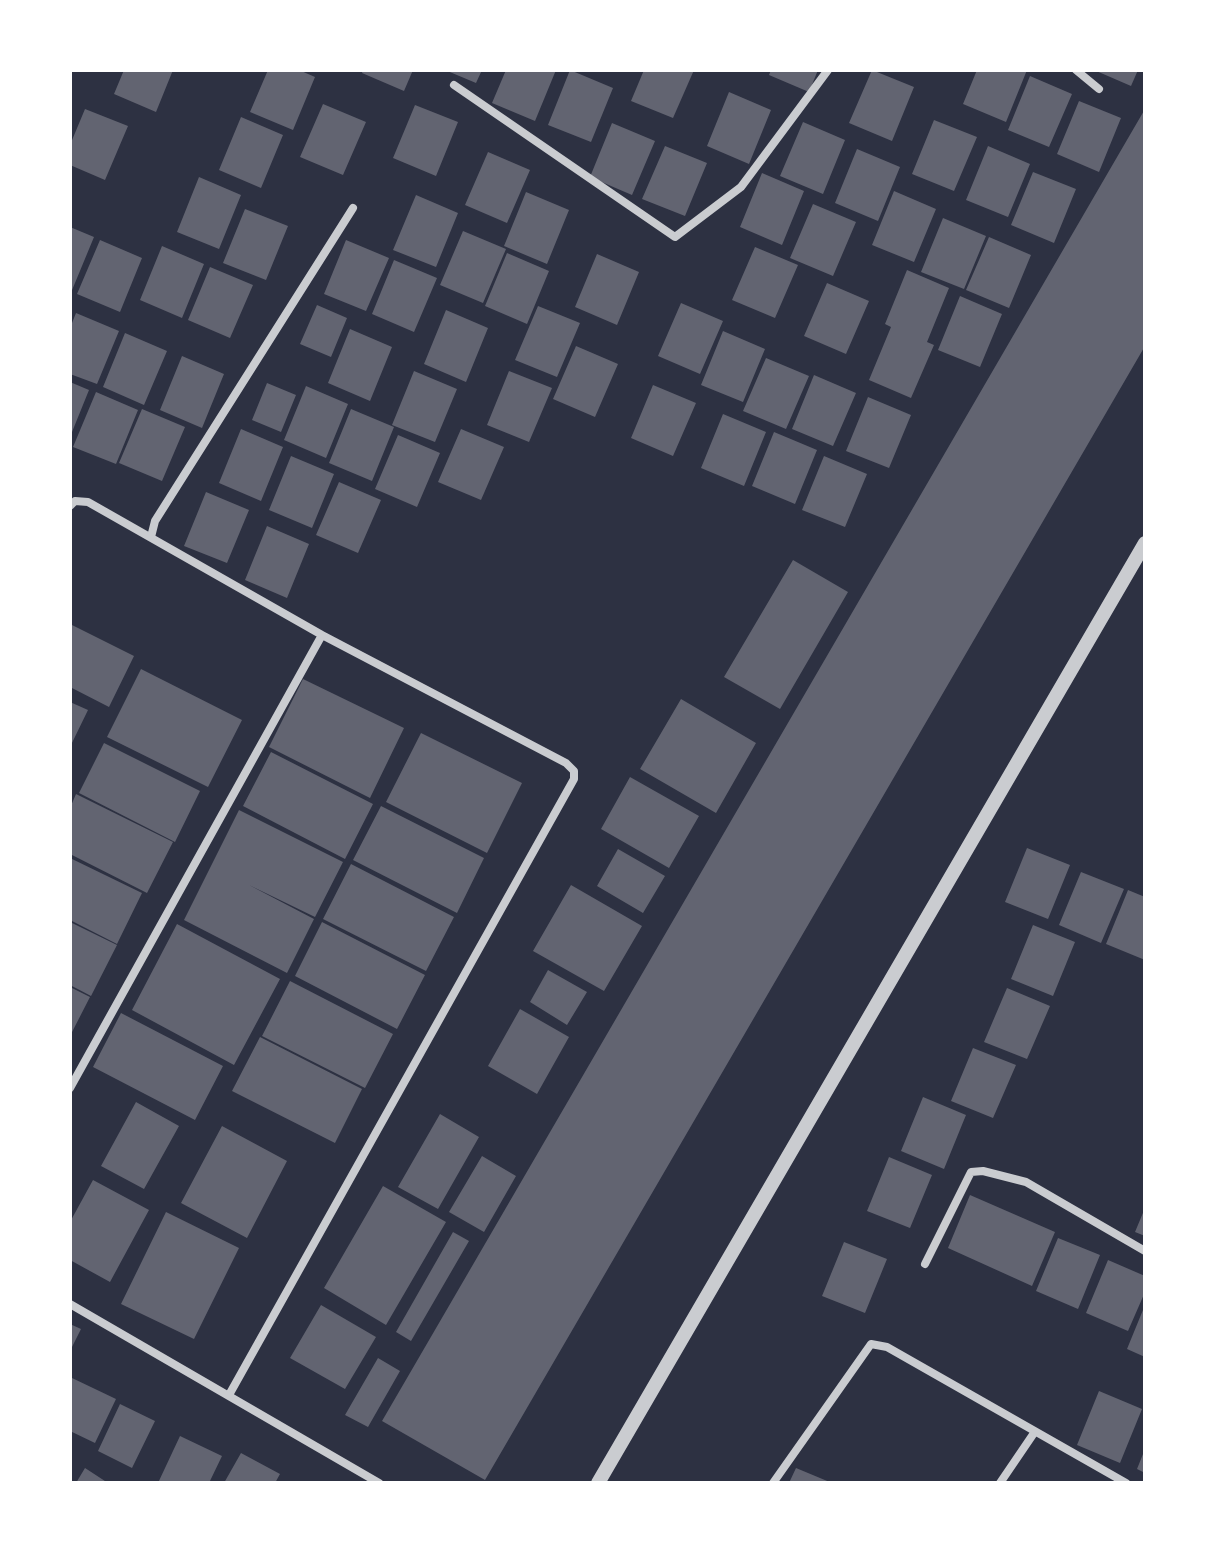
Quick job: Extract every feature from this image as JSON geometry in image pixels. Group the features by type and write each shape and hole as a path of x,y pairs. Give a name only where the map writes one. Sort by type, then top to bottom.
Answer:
{"street":[{"path":"454,85 675,237 741,187 828,70"},
{"path":"1076,70 1099,89"},
{"path":"151,537 155,521 353,208"},
{"path":"70,506 75,501 88,502 322,635 566,763 574,771 574,779 229,1395"},
{"path":"598,1483 1145,543"},
{"path":"70,1088 322,635"},
{"path":"925,1264 971,1172 983,1171 1026,1182 1145,1251"},
{"path":"70,1304 379,1483"},
{"path":"773,1483 871,1344 887,1347 1126,1483"},
{"path":"1000,1483 1034,1433"}],"building":[{"path":"124,70 173,70 156,112 114,94"},
{"path":"268,70 299,70 315,77 293,130 250,112"},
{"path":"363,70 413,70 404,91 362,73"},
{"path":"445,70 482,70 476,83"},
{"path":"506,70 556,70 535,121 492,103"},
{"path":"570,70 613,88 591,142 548,125"},
{"path":"644,70 694,70 673,118 631,101"},
{"path":"771,70 818,70 809,92 769,75"},
{"path":"872,70 914,87 892,141 849,123"},
{"path":"977,70 1027,70 1006,122 963,104"},
{"path":"1094,70 1138,70 1131,86"},
{"path":"1030,76 1072,94 1049,147 1008,130"},
{"path":"729,92 771,110 749,164 707,146"},
{"path":"1079,101 1121,118 1099,172 1057,154"},
{"path":"323,104 366,122 343,175 300,157"},
{"path":"415,105 458,122 436,176 393,158"},
{"path":"85,109 128,126 105,180 70,165 70,145"},
{"path":"1145,109 1145,346 485,1480 382,1421"},
{"path":"241,117 283,135 261,188 219,170"},
{"path":"934,120 977,137 954,191 912,174"},
{"path":"803,122 845,140 823,194 780,176"},
{"path":"612,123 655,141 632,195 590,177"},
{"path":"665,146 707,163 685,216 642,199"},
{"path":"988,146 1030,164 1008,217 966,200"},
{"path":"857,149 900,167 878,221 835,203"},
{"path":"488,152 530,170 507,223 465,205"},
{"path":"1033,172 1076,189 1054,243 1011,225"},
{"path":"762,173 804,191 782,245 740,227"},
{"path":"199,177 241,195 219,249 177,232"},
{"path":"894,191 936,209 914,262 872,245"},
{"path":"526,192 569,210 547,264 504,246"},
{"path":"416,195 458,213 436,267 393,250"},
{"path":"813,204 856,222 833,276 790,258"},
{"path":"245,209 288,226 266,280 223,263"},
{"path":"943,218 986,236 964,289 921,272"},
{"path":"70,227 94,237 70,295"},
{"path":"463,231 506,249 483,303 440,285"},
{"path":"989,237 1031,255 1009,308 966,290"},
{"path":"100,240 142,258 120,312 77,294"},
{"path":"346,240 389,258 366,311 324,294"},
{"path":"162,246 204,264 182,318 140,300"},
{"path":"755,247 798,265 775,318 732,300"},
{"path":"507,253 549,271 527,324 485,306"},
{"path":"597,254 639,272 617,325 575,307"},
{"path":"394,260 437,278 414,332 372,314"},
{"path":"210,267 253,285 230,338 188,320"},
{"path":"907,270 949,288 927,342 934,345 911,398 869,380 891,327 885,324"},
{"path":"827,283 869,301 846,354 804,336"},
{"path":"960,296 1002,314 980,367 938,350"},
{"path":"681,303 723,321 700,374 658,356"},
{"path":"317,305 347,318 331,357 300,344"},
{"path":"538,306 580,323 557,377 515,360"},
{"path":"446,310 488,328 466,382 424,364"},
{"path":"76,313 119,331 97,384 70,374 70,328"},
{"path":"350,329 392,347 370,401 328,383"},
{"path":"723,331 765,349 743,402 701,385"},
{"path":"125,333 167,351 144,405 103,387"},
{"path":"576,346 618,364 595,417 553,399"},
{"path":"182,356 224,374 202,428 160,410"},
{"path":"766,358 809,376 786,429 743,411"},
{"path":"414,371 457,389 435,442 392,425"},
{"path":"509,371 552,388 529,442 487,425"},
{"path":"814,375 856,393 833,446 792,429"},
{"path":"70,382 89,390 70,437"},
{"path":"267,383 296,395 281,432 252,420"},
{"path":"653,385 696,403 673,456 631,438"},
{"path":"306,386 348,404 326,458 284,440"},
{"path":"96,392 138,410 116,464 73,447"},
{"path":"868,397 911,415 889,468 846,451"},
{"path":"142,409 185,427 162,481 119,463"},
{"path":"351,409 394,427 372,481 329,463"},
{"path":"723,414 766,432 744,486 701,468"},
{"path":"241,429 283,447 261,501 219,483"},
{"path":"461,429 504,447 481,500 438,482"},
{"path":"774,432 817,450 795,504 752,486"},
{"path":"398,435 440,453 417,507 375,489"},
{"path":"291,456 334,474 312,528 269,510"},
{"path":"824,456 867,474 845,527 802,510"},
{"path":"339,482 381,500 358,553 316,535"},
{"path":"206,492 249,510 227,563 184,546"},
{"path":"267,526 309,544 287,598 245,580"},
{"path":"793,560 848,592 780,709 724,677"},
{"path":"70,624 134,656 109,707 70,687"},
{"path":"141,669 242,720 208,787 107,737"},
{"path":"303,679 404,728 370,798 269,747"},
{"path":"681,699 756,743 716,813 640,769"},
{"path":"70,702 88,710 70,747"},
{"path":"421,733 522,783 487,853 386,802"},
{"path":"104,743 200,791 175,842 79,793"},
{"path":"271,752 373,804 345,859 243,806"},
{"path":"630,777 699,816 669,868 601,829"},
{"path":"76,794 173,842 147,893 70,854 70,808"},
{"path":"381,806 484,858 457,913 353,860"},
{"path":"239,810 343,862 315,917 249,885 314,919 287,973 184,920"},
{"path":"1027,848 1070,865 1048,919 1005,902"},
{"path":"618,849 665,876 643,913 597,886"},
{"path":"70,858 142,893 117,944 70,920"},
{"path":"351,864 454,917 426,971 323,919"},
{"path":"1081,872 1124,889 1101,943 1059,925"},
{"path":"571,885 642,926 604,991 533,951"},
{"path":"1128,890 1145,897 1145,960 1106,944"},
{"path":"70,922 117,945 91,996 70,985"},
{"path":"322,922 425,975 397,1029 295,976"},
{"path":"177,924 280,979 234,1065 132,1010"},
{"path":"1033,925 1075,942 1053,996 1011,979"},
{"path":"548,970 587,992 567,1025 530,1002"},
{"path":"290,981 393,1034 365,1088 262,1036"},
{"path":"70,987 90,997 70,1036"},
{"path":"1007,988 1050,1006 1027,1059 984,1042"},
{"path":"520,1009 569,1037 537,1094 488,1066"},
{"path":"121,1013 223,1066 195,1120 93,1067"},
{"path":"260,1037 362,1089 335,1143 232,1091"},
{"path":"973,1048 1016,1065 993,1118 951,1101"},
{"path":"923,1097 966,1115 944,1169 901,1151"},
{"path":"136,1102 179,1126 144,1189 101,1166"},
{"path":"440,1114 479,1137 438,1209 398,1187"},
{"path":"222,1126 287,1161 247,1238 181,1203"},
{"path":"482,1156 516,1176 484,1232 449,1212"},
{"path":"889,1157 932,1175 910,1228 867,1211"},
{"path":"93,1180 149,1210 110,1282 70,1260 70,1222"},
{"path":"383,1186 446,1222 386,1325 324,1288"},
{"path":"970,1195 1055,1232 1032,1286 948,1248"},
{"path":"1145,1208 1145,1236 1135,1232"},
{"path":"166,1212 239,1248 194,1339 121,1304"},
{"path":"453,1232 469,1241 411,1341 396,1332"},
{"path":"1058,1238 1100,1255 1078,1309 1036,1291"},
{"path":"844,1242 887,1259 865,1313 822,1296"},
{"path":"1108,1260 1145,1276 1145,1292 1128,1331 1086,1313"},
{"path":"321,1305 376,1337 345,1389 290,1358"},
{"path":"1145,1305 1145,1357 1127,1349"},
{"path":"70,1324 81,1329 70,1351"},
{"path":"378,1358 400,1371 368,1427 345,1415"},
{"path":"72,1378 116,1399 95,1443 70,1431"},
{"path":"1099,1391 1142,1409 1120,1463 1077,1445"},
{"path":"120,1404 155,1421 132,1468 98,1451"},
{"path":"180,1436 222,1456 209,1483 158,1483"},
{"path":"1145,1449 1145,1473 1137,1469"},
{"path":"241,1453 280,1474 275,1483 224,1483"},
{"path":"85,1468 108,1483 76,1483"},
{"path":"796,1468 832,1483 789,1483"}]}
